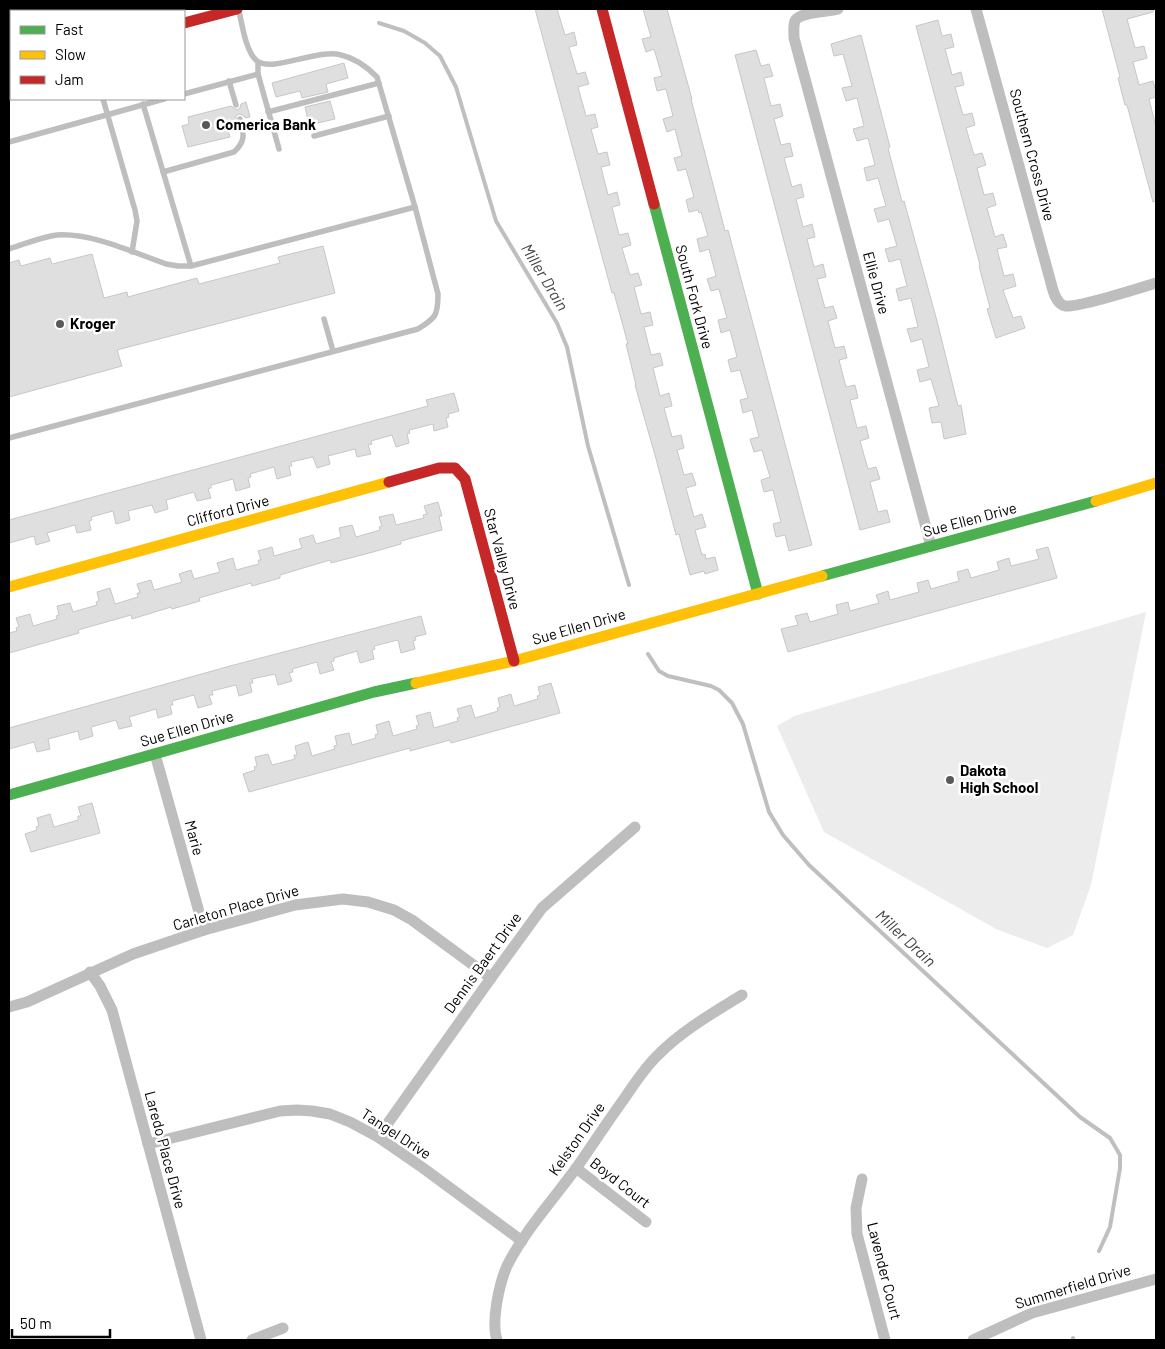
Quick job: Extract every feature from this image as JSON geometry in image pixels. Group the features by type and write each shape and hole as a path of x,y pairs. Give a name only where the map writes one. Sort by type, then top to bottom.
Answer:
{"street":[{"path":"185,23 238,9"},
{"name":"South Fork Drive","path":"602,9 758,594"},
{"name":"Ellie Drive","path":"838,9 816,14 805,14 798,17 795,21 794,38 931,546"},
{"name":"Southern Cross Drive","path":"976,9 1056,298 1065,306 1079,305 1156,283"},
{"name":"Clifford Drive","path":"9,587 438,468 455,468"},
{"name":"Star Valley Drive","path":"455,468 465,479 514,661"},
{"name":"Sue Ellen Drive","path":"9,795 374,692 514,661 1137,490 1156,483"},
{"name":"Marie","path":"155,754 204,930"},
{"name":"Dennis Baert Drive","path":"378,1137 542,908 635,827"},
{"name":"Carleton Place Drive","path":"9,1007 27,1002 133,954 204,930 295,905 343,899 368,902 394,910 412,920 491,978"},
{"name":"Laredo Place Drive","path":"90,972 100,986 112,1010 201,1340"},
{"name":"Kelston Drive","path":"497,1340 495,1334 496,1310 501,1288 507,1268 522,1241 640,1076 658,1055 679,1035 742,995"},
{"name":"Tangel Drive","path":"148,1144 280,1111 297,1110 330,1114 378,1137 522,1241"},
{"name":"Boyd Court","path":"576,1168 646,1222"},
{"name":"Lavender Court","path":"862,1179 856,1208 857,1234 885,1340"},
{"name":"Summerfield Drive","path":"973,1340 1032,1313 1156,1279"},
{"path":"252,1340 282,1328"}],"lane":[{"path":"238,9 249,50 258,62 258,74 278,149"},
{"path":"9,438 418,329 433,320 438,306 438,294 377,77 368,68 340,54 324,54 280,64 258,62"},
{"path":"185,94 258,74"},
{"path":"229,81 236,105"},
{"path":"268,112 380,83"},
{"path":"103,100 137,221 132,252"},
{"path":"9,142 160,100"},
{"path":"143,104 191,266"},
{"path":"314,136 389,116"},
{"path":"163,172 234,152 240,146 244,134 240,119"},
{"path":"9,248 56,235 70,235 90,238 166,264 191,266 415,207"},
{"path":"324,319 333,351"}],"shaded area":[{"path":"1146,612 1091,885 1073,935 1047,948 996,929 824,832 777,726 794,716"}],"building":[{"path":"535,9 557,9 565,35 574,32 577,45 569,47 577,74 585,72 589,84 578,87 586,116 595,114 598,127 591,129 598,154 607,152 610,165 601,167 608,195 617,192 620,205 612,207 619,235 628,233 631,245 622,248 630,275 638,273 642,285 634,287 641,314 650,312 653,325 644,327 651,355 660,353 663,365 653,368 660,396 669,393 672,406 664,408 672,437 681,435 684,448 677,450 684,475 692,473 696,485 686,488 694,517 702,514 706,527 695,530 702,555 705,554 706,559 715,557 718,570 705,574 704,571 690,575 679,534 676,535 635,385 626,344 628,344 614,293 612,293"},
{"path":"643,9 667,9 725,231 728,230 812,545 789,551 785,535 776,537 773,524 781,522 773,490 764,492 761,480 770,477 762,450 754,452 750,439 759,437 752,410 743,413 740,400 748,398 740,370 731,372 728,360 737,357 730,330 721,333 718,320 727,318 719,289 711,291 707,279 716,276 709,249 700,252 697,239 708,236 701,212 699,213 698,210 689,212 686,200 694,197 686,169 678,171 674,158 682,156 675,129 667,132 663,119 673,116 666,89 657,91 654,78 662,76 654,49 646,52 642,39 651,37"},
{"path":"1102,9 1153,9 1153,12 1127,19 1135,48 1144,46 1147,58 1133,62 1139,85 1153,81 1156,92 1156,97 1149,99 1156,127 1156,201 1153,202 1127,105 1125,105 1118,78 1120,77"},
{"path":"938,20 942,36 951,34 954,47 945,49 952,75 961,72 964,85 955,87 963,115 972,113 975,125 966,128 974,155 982,153 986,165 977,168 984,195 993,193 996,205 987,208 995,237 1003,234 1007,247 997,249 1004,276 1013,274 1016,286 1003,290 1013,318 1021,316 1025,328 996,338 987,309 990,308 980,265 916,26"},
{"path":"861,35 902,202 904,201 937,321 958,406 961,405 966,434 944,439 941,422 932,423 929,408 939,406 931,379 920,382 917,370 929,367 922,339 911,342 907,329 918,327 911,298 899,301 896,289 907,286 900,259 889,262 885,249 897,246 889,219 878,222 874,209 886,206 878,178 867,181 864,168 875,165 868,138 857,141 853,129 864,126 857,98 846,101 842,88 852,86 843,54 834,56 831,44"},
{"path":"756,50 761,66 769,64 773,76 764,78 771,106 780,104 783,116 774,119 781,145 790,143 793,156 784,158 792,187 801,184 804,197 796,199 803,227 812,224 815,237 807,239 814,267 823,264 826,277 817,279 825,308 833,306 837,318 828,321 835,348 844,346 847,358 839,360 846,387 855,385 858,398 850,400 857,428 866,426 869,438 860,441 868,469 876,467 880,479 870,482 878,512 887,510 890,522 860,530 735,55"},
{"path":"344,63 348,78 326,84 328,92 302,98 300,91 276,97 272,83"},
{"path":"330,101 335,119 309,125 305,107"},
{"name":"Comerica Bank","path":"246,102 250,117 245,118 239,114 236,116 236,120 226,123 230,137 188,147 182,126 189,124 188,117 231,106 237,110 241,104"},
{"path":"323,246 335,293 117,350 122,366 9,397 9,263 19,260 21,266 50,258 52,264 92,254 104,298 127,292 128,297 197,278 199,284 280,263 278,257"},
{"path":"454,393 459,411 448,414 449,417 446,418 448,427 434,431 433,424 409,430 410,433 407,434 409,443 396,447 392,435 371,441 372,444 368,445 371,454 357,457 355,449 328,456 330,464 317,468 313,457 291,462 292,466 289,466 291,475 277,479 274,467 250,474 251,477 248,478 250,487 236,491 233,479 211,485 211,488 208,489 211,498 197,501 194,492 166,500 168,509 155,513 152,505 128,511 130,520 116,524 113,511 91,517 92,520 89,521 91,530 77,533 75,525 47,533 50,541 36,545 34,536 9,543 9,520 428,406 426,400"},
{"path":"438,502 442,516 439,516 442,530 401,541 401,544 373,552 331,563 330,560 280,575 280,578 252,586 251,583 199,598 200,601 172,609 171,607 132,619 131,615 78,630 79,633 9,653 9,633 17,631 16,628 19,627 16,618 30,614 33,626 57,619 56,616 59,615 57,606 70,603 73,612 97,605 96,602 99,601 97,592 110,588 115,604 138,597 137,593 140,593 137,584 151,580 154,590 182,582 179,574 191,570 194,579 220,572 217,563 233,558 236,570 259,564 258,560 261,560 258,551 272,547 274,556 302,548 299,539 313,535 316,544 341,537 339,528 352,525 356,537 380,530 379,527 382,526 379,517 393,514 396,525 424,518 423,515 427,514 424,506"},
{"path":"1048,547 1057,578 788,652 781,629 798,625 795,616 807,613 810,622 838,614 836,605 848,602 850,611 879,603 876,595 888,591 890,600 919,592 917,583 928,580 931,589 959,581 957,572 968,569 971,578 999,570 997,562 1009,558 1011,566 1039,559 1036,550"},
{"path":"421,616 426,634 415,637 416,640 413,641 415,649 401,653 398,640 374,646 375,649 372,650 374,659 360,663 357,651 334,658 334,661 331,662 334,670 320,674 317,662 292,669 293,672 289,673 292,681 278,685 275,674 252,679 253,683 250,683 252,692 239,696 236,685 212,691 213,695 209,695 212,704 198,708 194,695 172,701 173,705 170,705 172,714 158,718 156,709 129,717 132,726 119,729 116,720 91,727 93,736 80,740 78,731 48,739 50,749 37,752 34,742 9,749 9,728 230,666"},
{"path":"551,683 560,713 451,743 450,740 410,751 410,748 249,792 243,774 255,770 254,767 257,766 255,757 268,754 272,765 295,759 294,755 297,755 295,746 308,742 312,756 335,749 334,746 337,745 335,736 349,733 352,745 376,738 375,735 378,734 376,725 389,721 393,736 417,729 416,726 419,725 416,716 430,712 434,728 458,721 457,718 460,717 457,709 471,705 475,718 498,711 497,708 500,707 498,698 511,694 514,706 538,699 537,696 540,695 538,687"},
{"path":"92,803 100,833 31,852 25,834 37,830 36,827 39,826 37,818 50,814 54,827 78,820 78,816 81,816 78,807"}],"waterway":[{"name":"Miller Drain","path":"379,23 404,31 425,43 440,56 456,87 496,221 557,323 567,347 588,446 629,585"},
{"name":"Miller Drain","path":"648,654 659,671 668,676 711,686 719,690 732,703 743,724 769,812 783,835 809,865 1080,1117 1110,1138 1120,1155 1120,1168 1110,1227 1099,1251"}],"traffic: fast":[{"path":"654,204 758,594"},
{"path":"822,576 1096,501"},
{"path":"9,795 374,692 416,683"}],"traffic: slow":[{"path":"9,587 389,482"},
{"path":"1096,501 1156,483"},
{"path":"416,683 514,661 822,576"}],"traffic: jam":[{"path":"185,23 237,9"},
{"path":"602,9 654,204"},
{"path":"389,482 439,468 455,468 465,479 514,661"}],"place":[{"name":"Comerica Bank","path":"206,125"},
{"name":"Kroger","path":"60,324"},
{"name":"Dakota High School","path":"950,780"}]}
